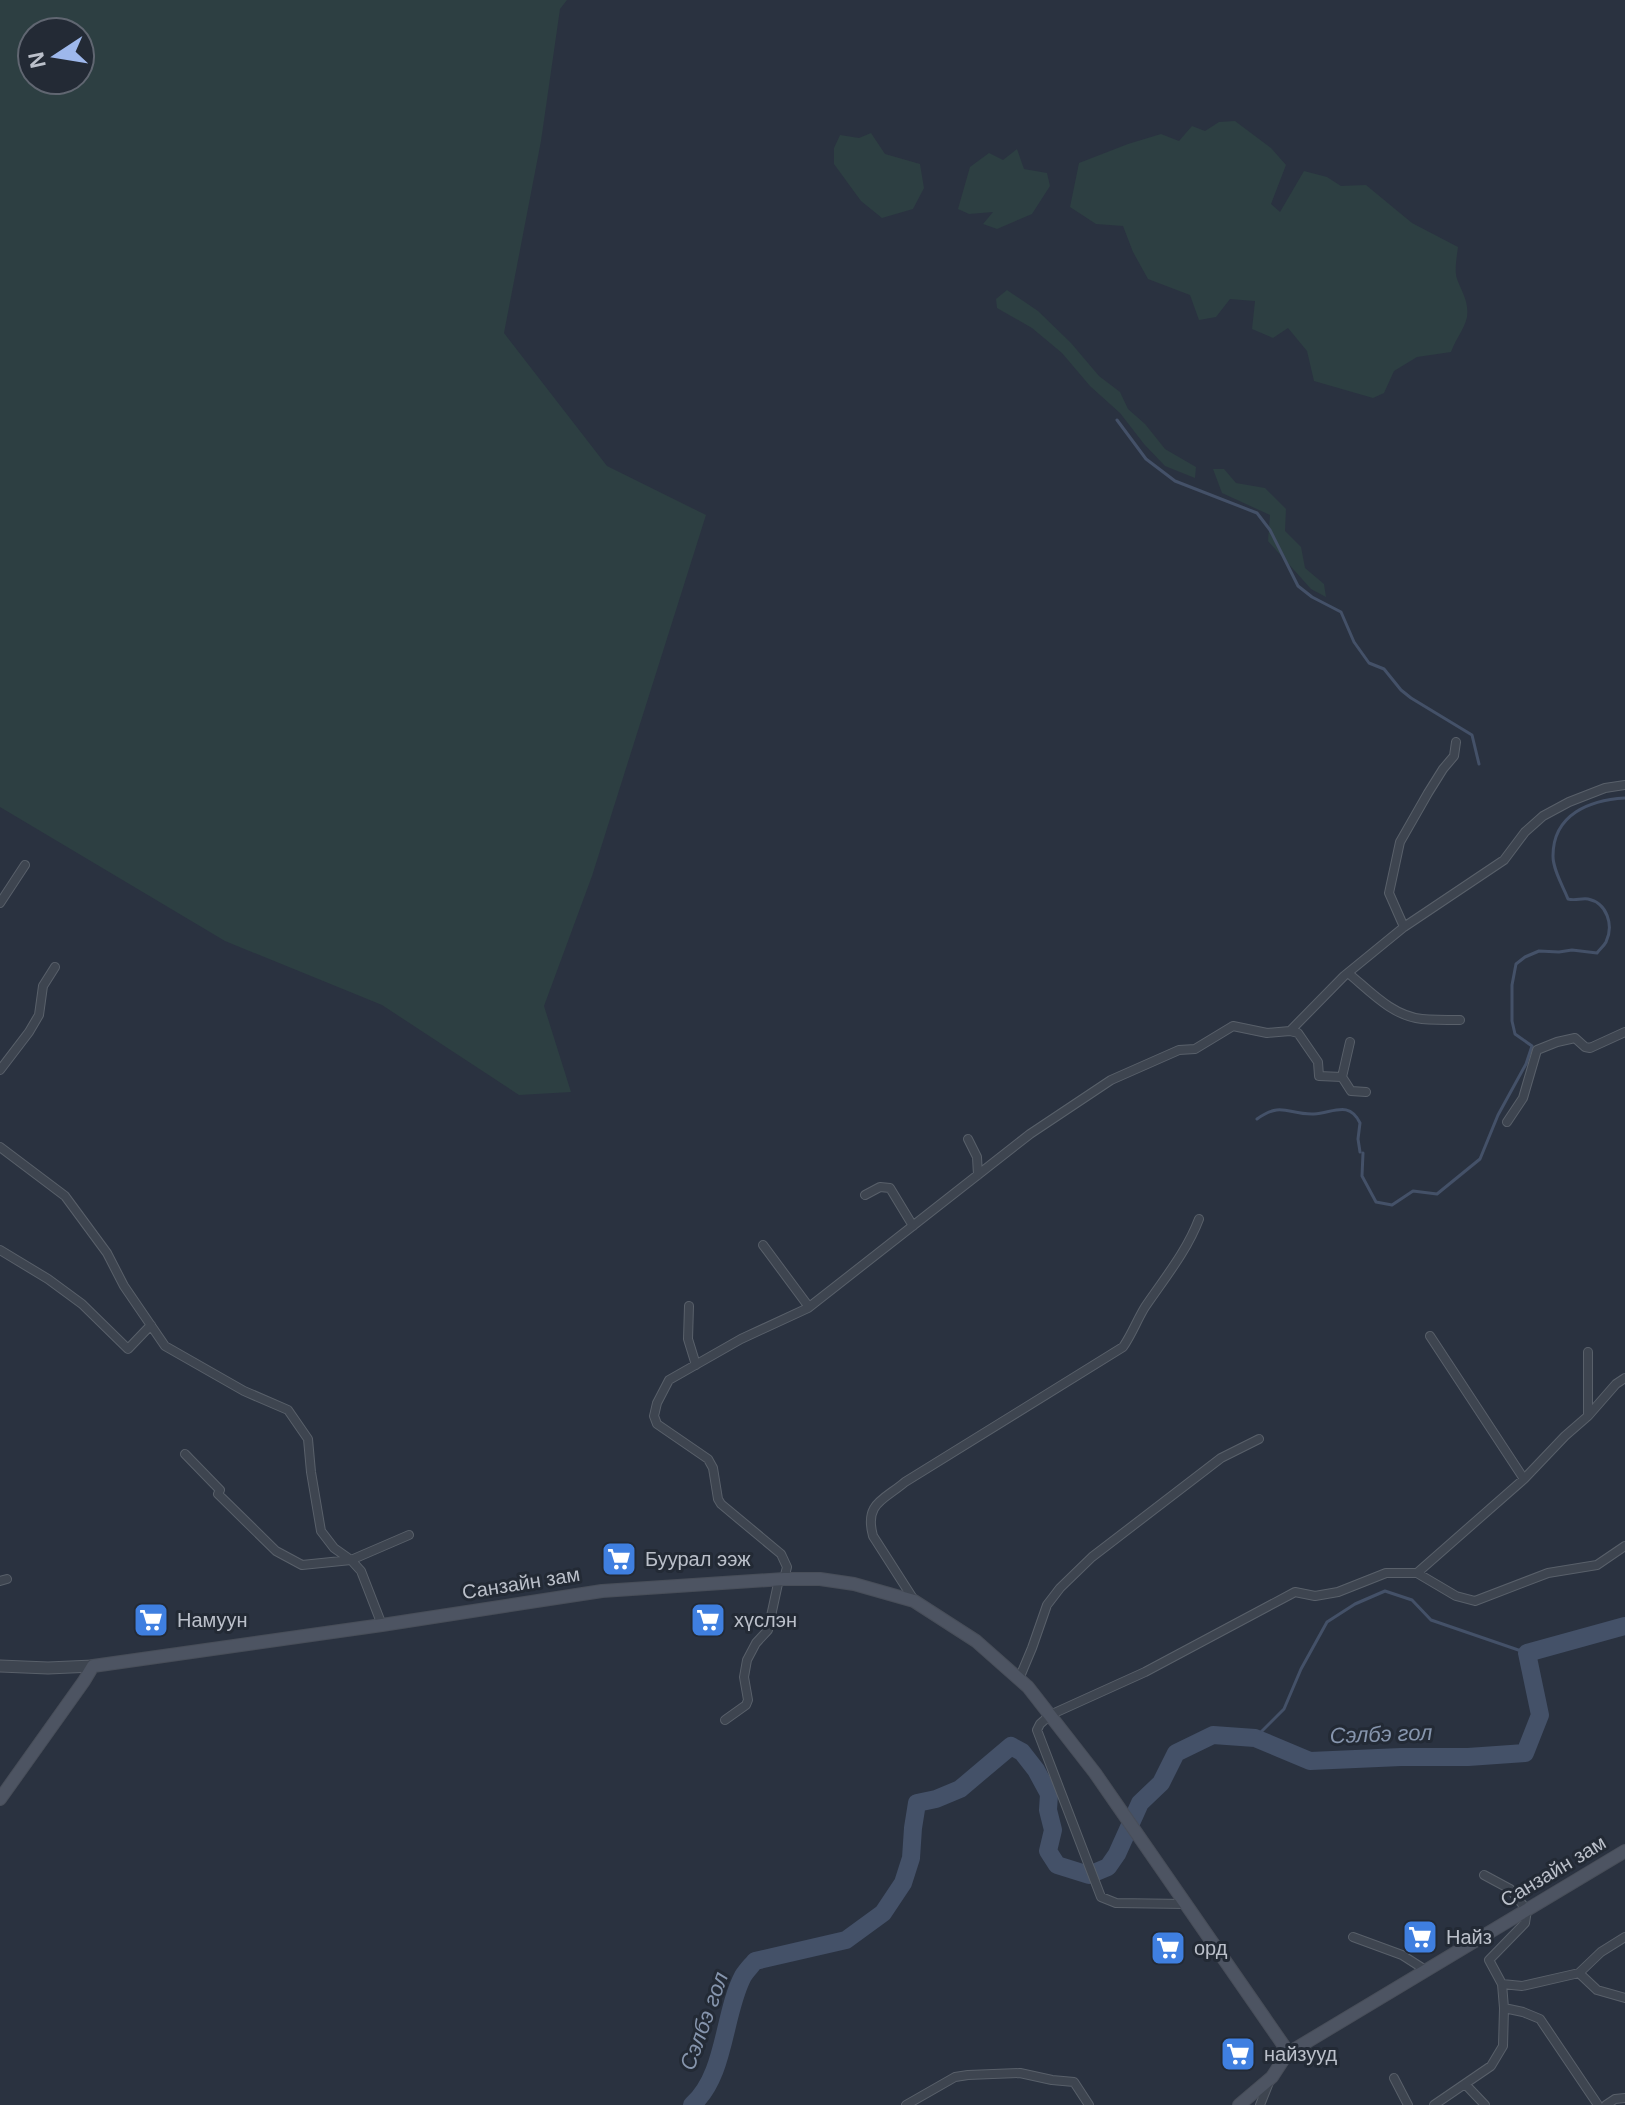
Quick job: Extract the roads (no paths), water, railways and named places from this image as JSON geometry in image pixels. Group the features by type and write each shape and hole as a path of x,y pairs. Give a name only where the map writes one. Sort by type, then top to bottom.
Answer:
{"main road":[{"name":"Санзайн зам","path":"93,1666 602,1591 782,1579 820,1579 854,1584 914,1601 976,1641 1028,1687 1095,1773 1185,1904"},
{"path":"0,1799 93,1666"},
{"name":"Санзайн зам","path":"1288,2051 1625,1851"},
{"path":"1185,1904 1288,2051 1272,2077 1239,2105"}],"street":[{"path":"1404,927 1389,893 1400,842 1443,769 1454,756 1456,742"},
{"path":"1290,1031 1348,973 1404,927 1504,860 1525,832 1543,816 1605,788 1625,785"},
{"path":"0,903 25,865"},
{"path":"0,1070 39,1015 43,986 55,967"},
{"path":"1348,973 1388,1007 1406,1015 1420,1019 1460,1020"},
{"path":"725,1720 746,1705 744,1677 747,1660 768,1630 787,1567 781,1554 752,1532 718,1499 713,1468 708,1459 657,1424 654,1416 657,1403 669,1380 741,1339 809,1307 1030,1134 1111,1080 1179,1050 1195,1049 1233,1026 1267,1033 1298,1033 1318,1062 1319,1076 1342,1077"},
{"path":"1507,1122 1523,1098 1537,1050 1575,1038 1590,1048 1625,1032"},
{"path":"1350,1042 1342,1077 1351,1091 1366,1092"},
{"path":"968,1139 977,1157 978,1175"},
{"path":"0,1147 65,1196 107,1253 124,1286 165,1346 244,1391 288,1410 308,1439 321,1531 334,1548 361,1571 382,1625"},
{"path":"865,1195 880,1187 890,1188 913,1226"},
{"path":"914,1601 873,1536 870,1525 876,1504 905,1482 1123,1347 1191,1239 1199,1219"},
{"path":"763,1245 809,1307"},
{"path":"0,1250 82,1304 128,1349 151,1325"},
{"path":"689,1306 688,1339 696,1365"},
{"path":"1430,1336 1524,1479"},
{"path":"1588,1352 1588,1416"},
{"path":"1417,1573 1524,1479 1625,1378"},
{"path":"1019,1679 1047,1605 1060,1588 1092,1557 1221,1458 1259,1439"},
{"path":"185,1454 220,1490 218,1494 276,1551 302,1565 351,1560 409,1535"},
{"path":"1185,1904 1116,1903 1101,1897 1038,1737 1040,1724 1050,1715 1145,1672 1295,1592 1315,1596 1338,1592 1386,1573 1417,1573 1456,1596 1475,1601 1548,1573 1597,1565 1625,1546"},
{"path":"0,1666 93,1666"},
{"path":"1434,2105 1491,2066 1503,2046 1502,1984 1489,1960 1525,1923 1527,1910 1510,1889 1484,1875"},
{"path":"1353,1937 1402,1955 1427,1971"},
{"path":"1502,1984 1522,1986 1579,1973 1601,1952 1625,1937"},
{"path":"1579,1973 1597,1990 1625,1998"},
{"path":"1504,2008 1540,2019 1598,2105"},
{"path":"906,2105 955,2077 1020,2073 1074,2082 1089,2105"},
{"path":"1260,2105 1272,2077"},
{"path":"1394,2078 1408,2105"},
{"path":"1465,2084 1485,2105"},
{"path":"1606,2105 1615,2099 1625,2098"}],"waterway":[{"path":"1117,420 1146,459 1175,481 1257,513 1270,530 1298,586 1341,612 1354,642 1369,663 1384,669 1411,698 1472,735 1479,764"},
{"path":"1363,1153 1362,1176 1376,1202 1392,1205 1413,1191 1437,1194 1480,1159 1532,1046 1515,1034 1512,1021 1512,985 1516,964 1539,951 1597,953 1608,935 1609,922 1600,905 1588,899 1568,899 1553,861 1559,830 1576,812 1587,806 1625,798"},
{"path":"1257,1119 1279,1110 1305,1114 1346,1110 1356,1116 1360,1123 1360,1152"},
{"path":"1255,1738 1284,1709 1301,1669 1327,1622 1355,1604 1385,1591 1412,1600 1431,1620 1527,1653"},
{"name":"Сэлбэ гол","path":"692,2105 712,2078 736,1991 755,1961 846,1940 883,1913 903,1883 911,1858 917,1803 960,1789 1011,1746 1022,1752 1049,1794 1048,1810 1053,1830 1048,1851 1057,1865 1089,1875 1108,1867 1140,1803 1161,1783 1176,1753 1213,1735 1255,1738 1310,1761 1525,1753 1540,1715 1527,1653 1625,1626"}],"place":[{"name":"Буурал ээж","path":"619,1559"},
{"name":"Намуун","path":"151,1620"},
{"name":"хүслэн","path":"708,1620"},
{"name":"Найз","path":"1420,1937"},
{"name":"орд","path":"1168,1948"},
{"name":"найзууд","path":"1238,2054"}]}
